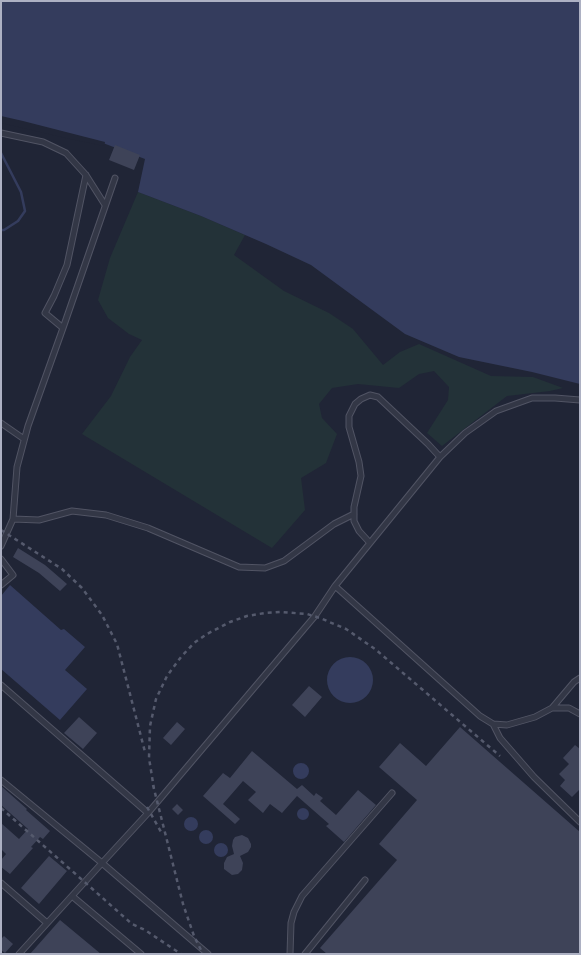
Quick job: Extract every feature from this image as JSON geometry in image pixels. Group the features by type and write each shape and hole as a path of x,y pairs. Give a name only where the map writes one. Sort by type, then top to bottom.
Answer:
{"lane":[{"path":"1,133 43,142 66,152 86,176 105,206"},
{"path":"63,328 45,313 54,296 67,264 86,176"},
{"path":"1,546 13,520 17,467 24,439 115,178"},
{"path":"370,543 359,531 354,521 354,507 361,476 359,462 349,426 349,416 355,404 361,399 370,395 378,397 428,444 440,458"},
{"path":"19,954 148,813 315,616 335,586 440,458 466,433 496,411 532,398 580,400"},
{"path":"1,423 24,439"},
{"path":"13,520 39,520 72,511 106,515 148,528 239,567 265,568 284,561 334,524 354,514"},
{"path":"1,559 13,575 1,586"},
{"path":"335,586 480,716 493,724 507,726 535,717 552,708 574,682 580,678"},
{"path":"1,685 148,813"},
{"path":"552,708 569,708 580,714"},
{"path":"493,724 500,738 534,776 580,822"},
{"path":"1,780 102,863 208,954"},
{"path":"290,954 291,923 294,912 302,896 392,793"},
{"path":"305,954 365,880"},
{"path":"1,883 47,924"},
{"path":"72,896 141,954"}],"shaded area":[{"path":"138,192 201,216 245,235 234,255 284,291 329,313 353,329 383,365 400,352 419,344 491,376 533,377 563,388 507,396 442,446 427,433 448,400 449,387 434,371 419,374 399,388 358,384 332,388 319,404 322,418 337,434 326,463 301,478 305,510 272,548 82,434 111,396 130,357 142,340 129,334 108,318 98,300 110,258"}],"water":[{"path":"1,1 580,1 580,384 532,372 459,357 405,334 311,265 201,216 138,192 145,159 103,143 1,120"},
{"path":"10,585 61,630 64,629 85,647 65,670 87,689 60,720 1,669 1,596"},
{"path":"355,657 367,663 372,671 372,689 367,697 359,702 345,703 333,697 328,689 327,675 333,663 341,658"},
{"path":"301,763 307,765 309,771 307,777 301,779 295,777 293,771 295,765"},
{"path":"301,808 305,808 309,814 305,820 301,820 297,816 297,812"},
{"path":"188,817 194,817 198,821 198,827 194,831 188,831 184,827 184,821"},
{"path":"203,830 209,830 213,834 213,840 209,844 203,844 199,840 199,834"},
{"path":"218,843 224,843 228,847 228,853 224,857 218,857 214,853 214,847"}],"pier":[{"path":"1,116 105,142 104,146 1,123"}],"building":[{"path":"115,145 140,155 134,170 109,160"},
{"path":"18,548 45,565 67,584 60,591 39,573 13,557"},
{"path":"309,686 322,697 305,717 292,705"},
{"path":"79,717 97,733 83,749 64,733"},
{"path":"177,722 185,729 171,745 163,738"},
{"path":"460,727 580,832 580,954 327,954 320,948 397,860 379,844 417,800 379,767 400,743 426,766"},
{"path":"575,745 580,749 580,789 572,797 560,786 565,780 559,774 569,764 563,758"},
{"path":"252,751 297,789 302,785 314,796 316,793 323,798 320,801 336,815 358,790 376,805 344,842 326,826 329,824 297,796 282,813 270,804 263,813 248,800 256,792 243,781 223,804 240,819 235,824 203,796 223,773 230,778"},
{"path":"1,786 50,831 43,839 40,837 31,847 33,848 10,874 1,867 1,860 6,854 1,849 1,823 19,839 28,829 1,805"},
{"path":"177,804 183,810 178,815 172,809"},
{"path":"242,835 248,838 251,847 248,852 240,856 243,863 242,870 238,874 232,875 224,869 224,863 227,857 234,854 232,846 233,840 235,837"},
{"path":"49,856 67,871 39,904 21,888"},
{"path":"60,920 101,954 30,954"},
{"path":"4,936 13,944 5,953 1,950 1,939"}],"waterway":[{"path":"1,153 21,192 25,211 18,221 4,230 1,230"}],"railway":[{"path":"1,530 62,569 82,588 102,615 117,644 145,752"},
{"path":"154,789 149,758 150,726 156,699 167,676 194,643 207,634 230,622 247,616 265,613 281,612 307,614 346,629 375,649 500,756"},
{"path":"153,785 183,904 194,936 203,954"},
{"path":"147,807 161,832"},
{"path":"1,808 132,924 145,930 181,954"}]}
